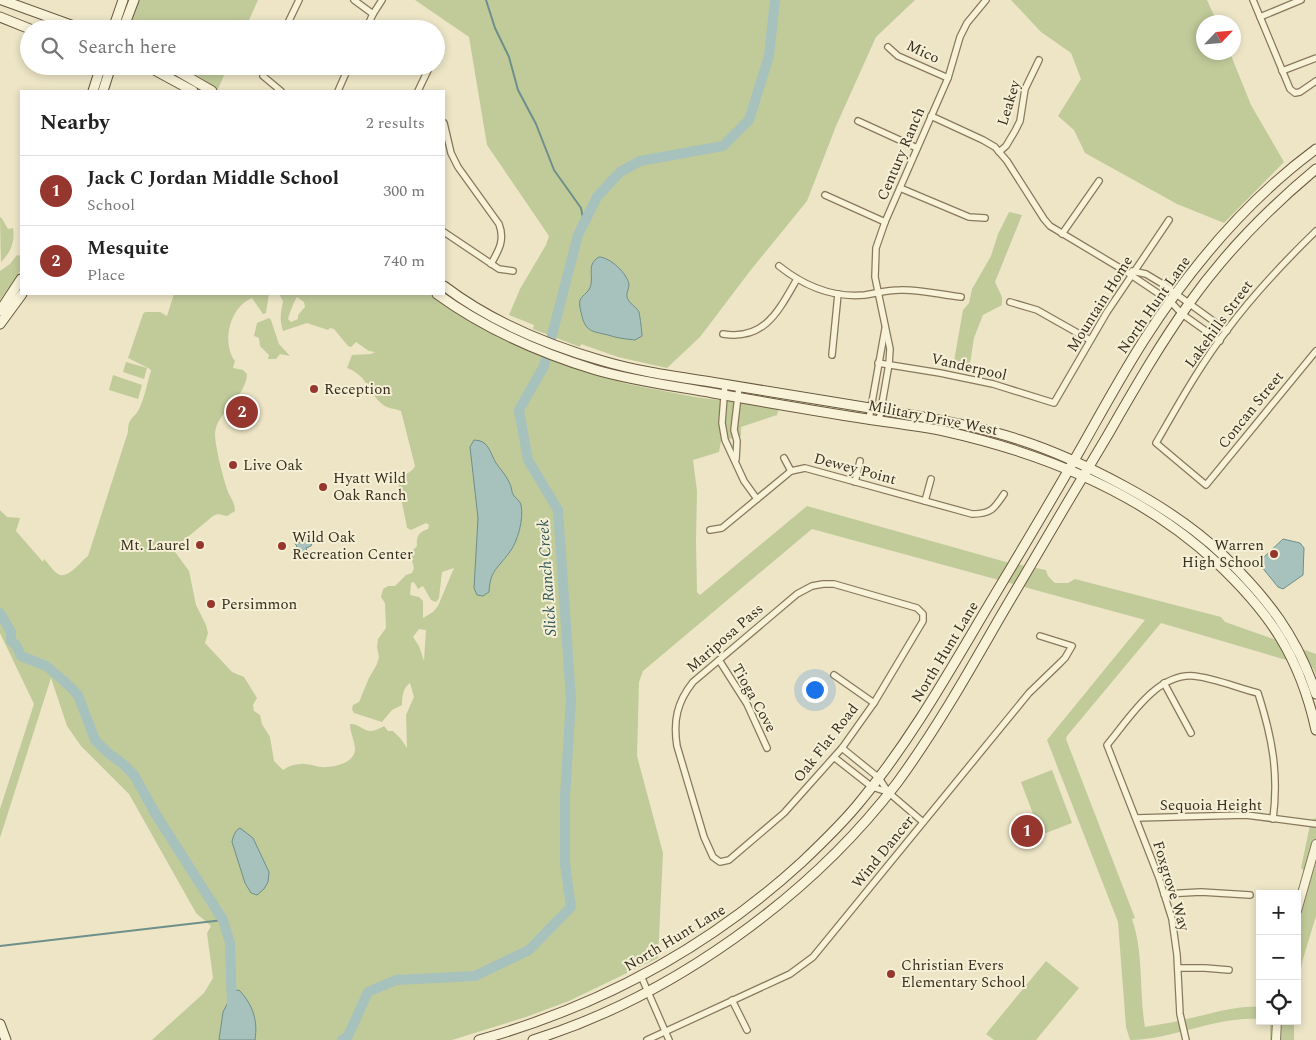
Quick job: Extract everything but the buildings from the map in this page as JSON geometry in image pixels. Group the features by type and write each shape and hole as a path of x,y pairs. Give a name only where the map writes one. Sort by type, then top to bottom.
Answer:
{"main road":[{"path":"2,0 57,20"},
{"path":"116,20 123,0"},
{"path":"126,20 134,0"},
{"path":"0,17 20,25"},
{"path":"93,90 98,75"},
{"path":"103,90 108,75"},
{"path":"164,75 191,90"},
{"path":"184,75 210,90"},
{"name":"North Hunt Lane","path":"479,1040 493,1038 559,1014 609,993 668,962 747,909 822,843 858,805 912,733 1135,354 1171,302 1204,257 1252,204 1316,148"},
{"name":"North Hunt Lane","path":"533,1040 599,1015 648,992 718,949 802,885 835,852 888,792 934,729 1082,476 1160,346 1188,304 1234,249 1264,217 1316,169"},
{"path":"0,311 20,281"},
{"name":"Military Drive West","path":"445,287 498,320 550,344 632,368 929,418 1019,439 1074,460 1138,494 1179,519 1218,550 1247,578 1280,618 1308,671 1316,694"},
{"path":"0,324 21,295"},
{"name":"Military Drive West","path":"439,295 494,329 578,364 641,380 940,430 976,438 1069,469 1134,502 1172,526 1212,558 1259,605 1280,636 1300,674 1312,710 1316,730"},
{"path":"959,655 974,663"},
{"path":"0,1024 6,1040"}],"street":[{"path":"289,20 299,0"},
{"path":"354,0 373,14"},
{"path":"370,20 382,0"},
{"name":"Century Ranch","path":"879,421 890,349 875,277 874,258 878,239 948,78 960,37 967,23 986,0"},
{"path":"1253,0 1290,89 1295,94 1316,81"},
{"path":"1260,16 1300,0"},
{"name":"Mico","path":"888,47 898,56 948,78"},
{"path":"1282,72 1316,58"},
{"name":"Leakey","path":"999,152 1006,146 1017,126 1025,89 1039,60"},
{"path":"264,75 280,90"},
{"path":"338,90 345,75"},
{"path":"418,90 426,75"},
{"path":"931,116 983,140 999,152 1007,161 1044,219 1062,234 1124,271 1146,274 1227,331"},
{"path":"858,121 917,148"},
{"path":"445,127 451,153 458,167 502,232 500,249 491,264"},
{"path":"1062,234 1098,181"},
{"path":"900,188 969,217 986,218"},
{"path":"825,195 885,222"},
{"name":"Mountain Home","path":"1054,403 1106,312 1169,220"},
{"name":"Lakehills Street","path":"1206,484 1156,443 1220,340 1273,273 1316,231"},
{"path":"445,233 499,269 513,271"},
{"path":"779,266 797,280 820,290 838,294 855,295 908,290 961,298"},
{"path":"1133,273 1171,302 1182,314 1220,340"},
{"path":"723,334 745,334 765,326 780,310 797,280"},
{"path":"1156,292 1161,283"},
{"path":"832,355 838,294"},
{"path":"1010,302 1037,310 1090,340"},
{"path":"1196,324 1203,314"},
{"name":"Century Ranch","path":"868,419 885,327"},
{"name":"Concan Street","path":"1206,484 1316,350"},
{"name":"Vanderpool","path":"878,362 994,384 1054,403"},
{"path":"725,384 723,430 725,440 744,481 757,499"},
{"path":"736,461 737,441 734,430 739,387"},
{"path":"873,391 884,393"},
{"path":"723,430 734,430"},
{"path":"784,458 791,471"},
{"path":"854,482 860,461"},
{"name":"Dewey Point","path":"710,530 722,528 791,471 805,468 972,514 982,514 990,511 1004,494"},
{"path":"925,501 931,479"},
{"path":"1212,558 1218,550"},
{"name":"Mariposa Pass","path":"720,862 713,858 704,837 677,746 675,718 684,692 693,682 797,594 812,586 834,584 917,608 923,614"},
{"name":"Oak Flat Road","path":"720,862 730,860 784,813 835,758 874,703 923,621 923,614"},
{"name":"Wind Dancer","path":"647,1040 790,974 813,957 1029,693 1059,664 1072,646 1040,636"},
{"name":"Tioga Cove","path":"719,660 747,704 767,748"},
{"path":"834,675 874,703"},
{"path":"1190,733 1164,682 1181,677 1196,676 1258,693 1268,725 1274,760 1276,791 1273,818"},
{"name":"Foxgrove Way","path":"1164,682 1149,696 1107,745 1164,894 1173,926 1178,968 1180,1014 1186,1040"},
{"path":"842,748 879,778 888,792 923,822"},
{"path":"835,758 872,787 888,792"},
{"path":"850,770 857,760"},
{"name":"Sequoia Height","path":"1136,818 1240,815 1316,824"},
{"path":"1301,898 1316,844"},
{"path":"1164,894 1201,892 1250,895"},
{"path":"1178,968 1229,970"},
{"path":"641,976 669,1040"},
{"path":"732,1000 747,1030"},
{"path":"1276,1025 1276,1040"}],"green space":[{"path":"139,0 258,0 249,20 132,20"},
{"path":"415,0 915,0 876,37 836,126 807,201 750,271 700,337 667,368 618,357 581,344 580,347 533,329 534,325 509,315 520,289 546,245 549,236 487,145 469,37"},
{"path":"1011,0 1207,0 1214,15 1196,15 1196,60 1233,60 1251,105 1284,162 1224,223 1177,204 1085,153 1074,130 1058,116 1081,79 1071,53 1041,32"},
{"path":"197,75 224,75 218,89"},
{"path":"1009,212 1022,215 995,282 1002,297 1002,305 983,315 974,338 969,370 953,367 963,310 969,303 972,289 991,256 998,234"},
{"path":"0,218 8,229 13,228 13,238 12,246 1,262"},
{"path":"17,255 20,256 20,271 0,300 0,271 10,264"},
{"path":"174,295 269,295 266,313 263,314 252,298 244,303 233,317 228,335 231,353 235,361 233,368 243,370 247,374 242,390 220,419 215,434 222,473 235,511 227,516 218,514 213,516 172,550 189,571 196,605 208,633 205,643 232,672 244,677 257,698 253,705 254,711 260,715 262,724 270,737 274,761 283,770 296,764 320,767 336,766 351,759 355,750 350,724 371,731 384,726 388,731 393,731 407,748 406,715 414,697 410,683 403,692 402,705 392,710 382,722 354,713 352,709 353,705 359,702 379,657 378,639 386,628 385,603 381,597 383,589 388,586 395,586 406,575 412,573 414,568 410,553 417,546 419,535 428,529 429,525 426,523 411,530 407,528 398,482 399,479 412,471 415,466 401,411 384,406 363,379 347,368 352,355 375,352 369,351 356,342 351,347 348,346 334,329 330,328 328,330 307,323 283,331 281,312 283,301 280,295 433,295 500,337 545,358 582,371 628,384 695,397 779,408 777,415 741,427 741,436 721,441 719,452 693,460 697,491 697,592 700,595 807,506 1006,562 1046,570 1048,576 1055,583 1068,583 1075,579 1221,617 1225,622 1316,654 1316,675 1313,668 1161,623 1066,739 1135,918 1132,919 1140,959 1145,1027 1242,1007 1256,1007 1256,1019 1227,1021 1162,1036 1130,1040 1126,1027 1118,922 1047,740 1145,620 812,529 643,671 639,682 637,756 663,853 658,958 569,1001 526,1017 452,1040 152,1040 204,993 213,978 207,933 211,926 196,913 129,794 81,746 67,726 51,678 0,838 0,809 34,704 0,633 0,510 7,517 20,518 16,531 43,562 44,559 58,574 62,575 70,572 88,556 128,432 130,420 140,407 151,371 128,358 145,312 160,312 167,316","holes":["297,297 304,302 305,307 298,315 298,319 291,322 288,319","454,568 438,606 433,612 423,618 423,601 419,597 410,595 411,583 414,582 418,589 423,586 431,600 436,602 439,598 442,572","419,629 426,630 424,661 419,646 413,637"]},
{"path":"269,318 279,344 290,356 280,354 276,359 268,359 269,355 260,346 259,338 254,336 257,323"},
{"path":"126,362 147,368 144,379 123,372"},
{"path":"113,375 142,385 138,399 109,390"},
{"path":"1052,770 1072,823 1041,835 1021,782"},
{"path":"1316,818 1316,916 1301,968 1301,890 1298,890 1304,871 1301,868 1311,820"},
{"path":"1046,961 1079,988 1036,1040 994,1040 986,1034"},
{"path":"1270,1025 1294,1025 1294,1040 1270,1040"}],"water":[{"path":"599,257 613,263 622,271 628,281 627,297 639,312 642,336 635,340 618,338 590,330 583,319 580,300 590,287 591,269 595,260"},
{"path":"474,440 483,442 486,445 508,479 513,494 521,504 522,510 521,523 515,543 493,575 489,592 483,596 477,595 474,588 478,518 470,447"},
{"path":"306,537 313,541 311,546 306,548 311,553 310,557 306,559 300,554 295,556 292,553 297,546 295,544 296,541 302,543"},
{"path":"1283,539 1300,543 1304,548 1303,575 1283,589 1278,587 1261,566 1261,560"},
{"path":"240,828 253,838 269,872 268,882 257,895 251,893 245,883 232,842"},
{"path":"239,990 248,1001 255,1019 255,1040 219,1040 223,1012 234,991"}],"waterway":[{"path":"486,0 495,28 509,57 518,90 536,124 554,170 581,208 584,223"},
{"name":"Slick Ranch Creek","path":"342,1040 348,1036 368,992 396,980 475,976 529,950 571,907 565,864 565,796 571,700 558,510 528,460 519,410 544,366 578,235 597,197 620,172 640,161 723,146 749,120 769,56 775,0"},
{"path":"0,613 11,632 11,641 16,645 21,656 46,666 78,695 95,740 134,775 155,813 223,920 230,943 232,1007"},
{"path":"0,946 223,920"}],"place":[{"name":"Reception","path":"314,389"},
{"name":"Mesquite","path":"242,412"},
{"name":"Live Oak","path":"233,465"},
{"name":"Hyatt Wild Oak Ranch","path":"323,487"},
{"name":"Mt. Laurel","path":"200,545"},
{"name":"Wild Oak Recreation Center","path":"282,546"},
{"name":"Warren High School","path":"1274,554"},
{"name":"Persimmon","path":"211,604"},
{"name":"Jack C Jordan Middle School","path":"1027,831"},
{"name":"Christian Evers Elementary School","path":"891,974"}]}
